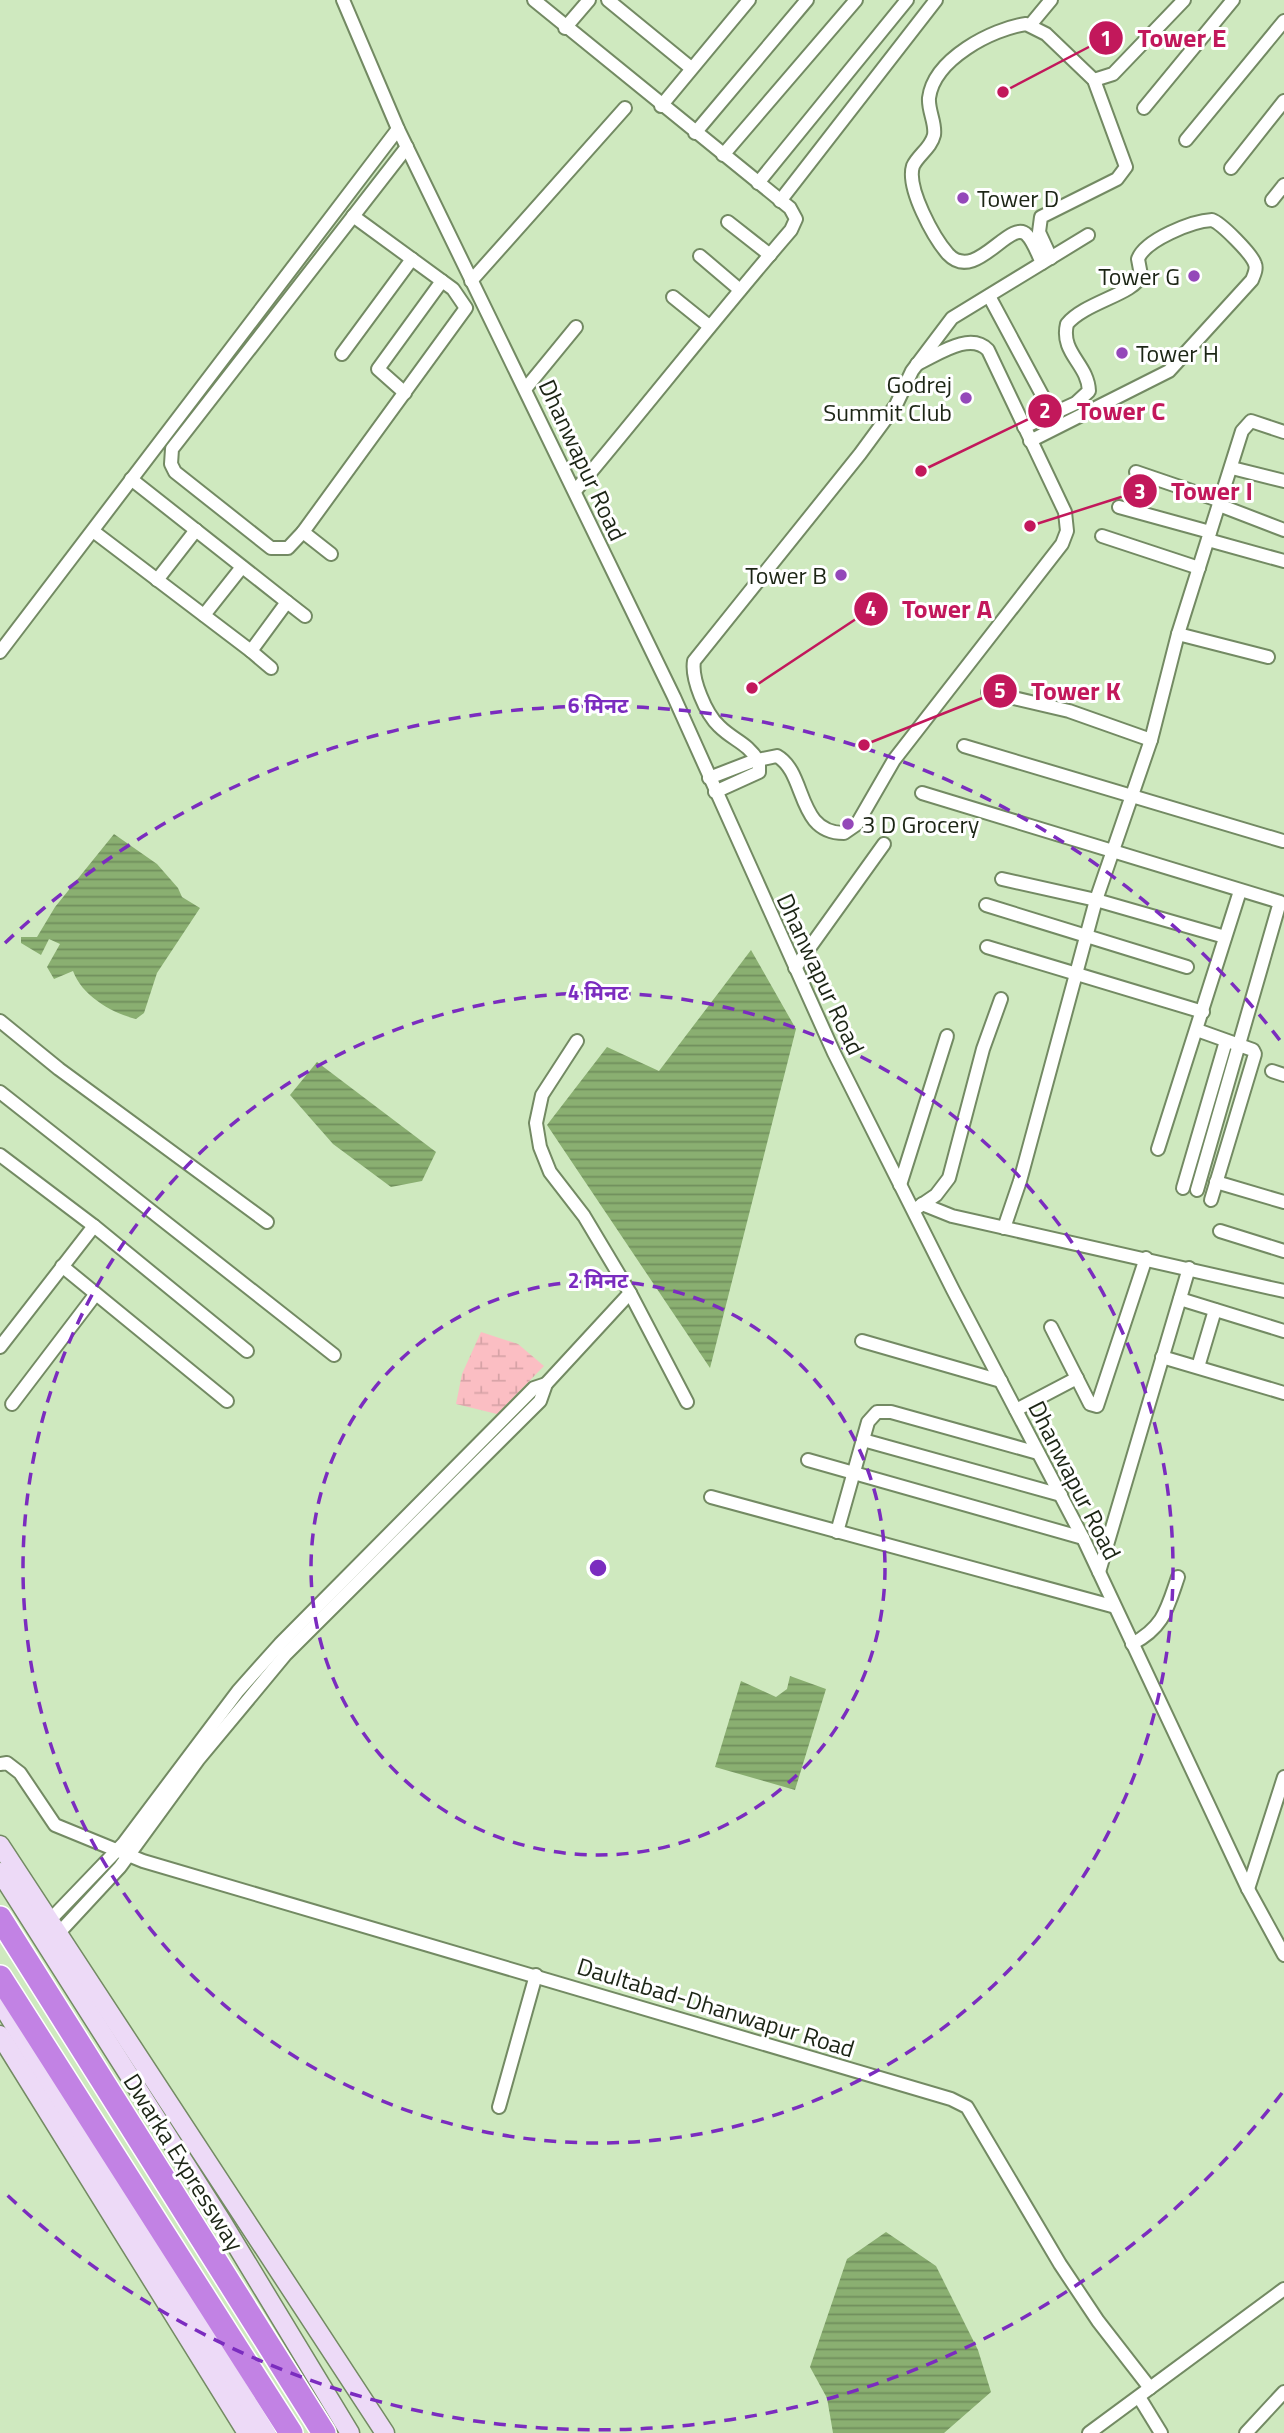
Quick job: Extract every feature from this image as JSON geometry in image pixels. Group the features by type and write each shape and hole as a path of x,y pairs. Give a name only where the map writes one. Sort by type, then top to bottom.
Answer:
{"highway":[{"name":"Dwarka Expressway","path":"0,1918 324,2433"},
{"path":"0,1976 291,2433"}],"main road":[{"path":"0,1845 385,2433"},
{"path":"0,1872 201,2188 350,2433"},
{"path":"0,2001 266,2433"},
{"path":"0,2035 247,2433"},
{"path":"141,2094 160,2092"}],"street":[{"name":"Dhanwapur Road","path":"343,0 398,129 575,491 795,968 900,1185 918,1207 1000,1381 1083,1538 1112,1606 1248,1889 1284,1955"},
{"path":"534,0 565,28 790,208 796,219 791,230 575,491"},
{"path":"565,28 589,0"},
{"path":"608,0 691,68"},
{"path":"661,106 750,0"},
{"path":"695,133 807,0"},
{"path":"723,155 856,0"},
{"path":"758,183 907,0"},
{"path":"780,201 936,0"},
{"path":"1031,24 1051,0"},
{"path":"1094,80 1113,74 1179,5 1164,0"},
{"path":"1144,107 1233,0"},
{"path":"1186,140 1284,21"},
{"path":"1021,24 1031,24 1055,42 1094,80 1126,167 1117,179 1041,217 1039,232 1047,261 1028,235 1022,232 1014,233 978,259 968,262 955,259 944,249 915,198 912,175 914,164 930,145 934,135 929,96 955,55 1021,24"},
{"path":"1231,167 1284,101"},
{"path":"405,393 378,369 447,285 469,277 625,107"},
{"path":"0,652 398,129"},
{"path":"353,216 447,285 466,308 463,316 303,532 288,548 271,548 175,472 170,456 178,440 353,216 407,148"},
{"path":"1272,200 1284,185"},
{"path":"1024,427 1084,398 1088,391 1085,375 1066,345 1067,324 1075,315 1093,304 1134,288 1141,275 1138,259 1144,248 1169,233 1204,220 1220,224 1255,263 1252,280 1169,371 1030,441"},
{"path":"729,222 770,255"},
{"path":"715,792 759,772 759,762 748,745 724,731 712,718 695,679 694,661 708,640 744,601 860,454 896,405 918,364 952,318 1088,235"},
{"path":"700,256 740,290"},
{"path":"342,354 412,259"},
{"path":"989,296 1059,427"},
{"path":"673,297 709,326"},
{"path":"526,388 576,327"},
{"path":"709,778 773,756 783,760 810,814 822,828 834,833 844,833 857,824 894,760 932,715 1062,544 1067,531 1065,512 984,346 968,342 918,364"},
{"path":"1004,1228 1020,1181 1096,900 1151,740 1178,634 1244,425 1257,422 1284,432"},
{"path":"1232,468 1284,481"},
{"path":"1136,472 1284,530"},
{"path":"131,480 305,617"},
{"path":"1119,507 1284,561"},
{"path":"158,580 196,530"},
{"path":"93,531 271,667"},
{"path":"303,532 331,554"},
{"path":"1102,536 1199,568"},
{"path":"204,615 242,567"},
{"path":"251,651 287,602"},
{"path":"1178,634 1268,657"},
{"path":"988,692 1059,708 1151,740"},
{"path":"964,746 1131,798 1283,841"},
{"path":"922,793 1280,902 1279,927 1197,1190"},
{"path":"795,968 884,844"},
{"path":"1002,879 1096,900 1225,937"},
{"path":"1158,1149 1240,891"},
{"path":"986,905 1187,967"},
{"path":"987,947 1203,1012"},
{"path":"918,1207 936,1195 949,1178 983,1049 1000,999"},
{"path":"0,1021 60,1069 267,1222"},
{"path":"1197,1030 1253,1049 1255,1054 1211,1199"},
{"path":"900,1185 947,1036"},
{"path":"577,1041 542,1095 536,1123 540,1147 550,1172 584,1216 630,1293 687,1402"},
{"path":"1183,1188 1226,1041"},
{"path":"0,1092 334,1355"},
{"path":"0,1155 94,1226 247,1351"},
{"path":"1216,1182 1284,1202"},
{"path":"918,1207 1284,1291"},
{"path":"0,1347 94,1226"},
{"path":"1220,1231 1284,1251"},
{"path":"1051,1327 1090,1404 1097,1406 1146,1258"},
{"path":"62,1266 227,1401"},
{"path":"1099,1572 1189,1268"},
{"path":"52,1928 116,1851 238,1691 280,1644 540,1401 547,1384 630,1293"},
{"path":"12,1404 95,1295"},
{"path":"1180,1299 1284,1331"},
{"path":"1198,1367 1215,1310"},
{"path":"862,1340 1000,1381"},
{"path":"1162,1357 1284,1393"},
{"path":"1016,1410 1077,1378"},
{"path":"837,1532 872,1414 882,1410 1038,1453"},
{"path":"863,1440 1060,1495"},
{"path":"808,1460 1083,1538"},
{"path":"711,1497 1112,1606"},
{"path":"52,1928 130,1855 237,1709 386,1547"},
{"path":"1132,1644 1153,1632 1161,1621 1178,1577"},
{"name":"Daultabad-Dhanwapur Road","path":"0,1764 7,1763 20,1773 55,1825 116,1851 951,2099 967,2107 1060,2264 1098,2321 1150,2388"},
{"path":"1248,1889 1283,1781"},
{"path":"499,2107 537,1975"},
{"path":"1089,2433 1283,2294"},
{"path":"1246,2433 1284,2392"},
{"path":"1139,2397 1161,2433"}],"green space":[{"path":"481,1332 518,1344 544,1366 497,1414 456,1404 462,1374"}],"shaded area":[{"path":"114,834 157,864 178,888 182,897 200,908 157,973 144,1013 136,1019 117,1012 91,996 73,971 54,979 47,967 60,944 49,939 41,955 21,943 21,937 37,937 55,907"},
{"path":"751,950 796,1029 710,1368 547,1125 607,1047 659,1071"},
{"path":"317,1062 436,1152 422,1181 391,1187 333,1144 290,1095"},
{"path":"790,1676 826,1689 795,1790 715,1767 741,1681 776,1697 787,1689"},
{"path":"886,2232 936,2266 978,2350 991,2392 944,2433 833,2433 827,2398 810,2367 847,2259"}],"place":[{"name":"Tower E","path":"1003,92"},
{"name":"Tower D","path":"963,198"},
{"name":"Tower G","path":"1194,276"},
{"name":"Tower H","path":"1122,353"},
{"name":"Godrej Summit Club","path":"966,398"},
{"name":"Tower C","path":"921,471"},
{"name":"Tower I","path":"1030,526"},
{"name":"Tower B","path":"841,575"},
{"name":"Tower A","path":"752,688"},
{"name":"Tower K","path":"864,745"},
{"name":"3 D Grocery","path":"848,824"}]}
